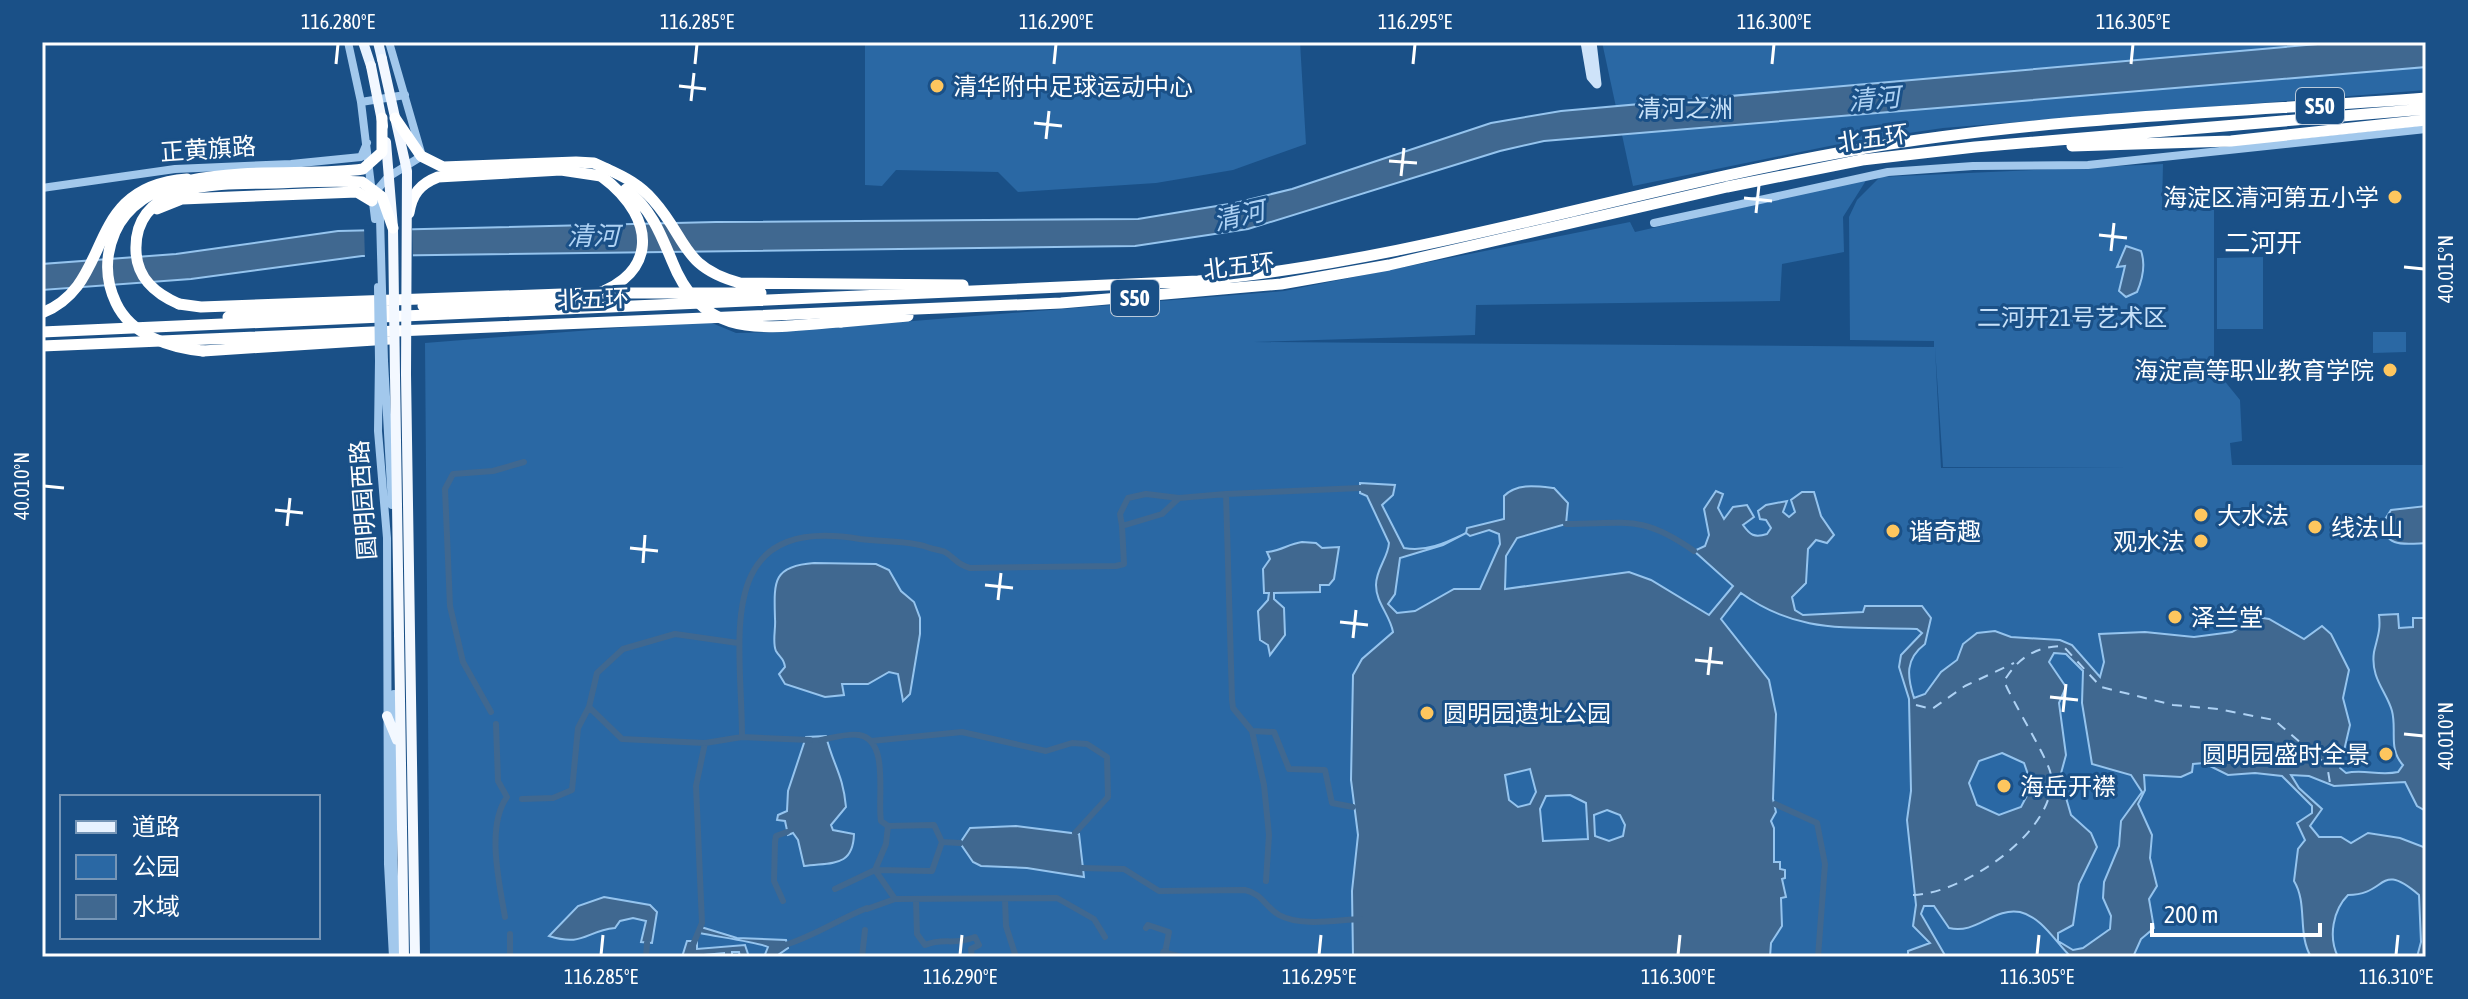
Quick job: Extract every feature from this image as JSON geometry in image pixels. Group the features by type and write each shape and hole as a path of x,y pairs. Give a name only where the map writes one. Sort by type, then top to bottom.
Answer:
{"highway":[{"name":"圆明园西路","path":"382,59 407,171 401,375 402,957"},
{"name":"圆明园西路","path":"371,66 382,118 393,228 401,375 415,957"},
{"name":"北五环","path":"42,346 1061,303 1199,293 1389,265 1727,187 1862,160 2426,98"},
{"name":"北五环","path":"42,332 1060,289 1280,273 1386,254 1723,176 1861,149 1973,134 2426,109"},
{"path":"42,313 76,288 104,230 125,202 154,185 196,178 363,169 382,152 382,118"},
{"path":"395,118 413,148 430,164 456,167 585,162 623,176 652,198 688,254 715,276 751,284 926,284 1060,289"},
{"path":"1975,147 2182,144 2426,120"},
{"path":"407,225 416,192 438,177 561,170 601,176 642,201 660,230 680,280 702,308 716,317 750,328 1061,303"},
{"path":"96,329 257,314 578,299 599,295 620,282 634,267 641,250 640,218 622,192 601,176"},
{"path":"196,178 161,189 132,207 113,238 107,266 117,305 130,322 165,344 203,351 310,346 584,322"},
{"path":"393,228 382,197 373,188 346,181 208,185 172,194 158,202 146,216 136,244 139,268 158,295 179,304 201,307 589,293 882,295"},
{"path":"146,216 182,199 357,192 372,201"},
{"path":"387,716 401,750"}],"main road":[{"name":"圆明园西路","path":"363,42 371,66"},
{"name":"圆明园西路","path":"378,42 382,59"},
{"path":"1585,42 1591,77 1597,84 1592,42"}],"street":[{"name":"圆明园西路","path":"348,42 361,102 372,201 377,218"},
{"path":"370,172 381,179 388,177 422,156 389,42"},
{"path":"361,102 405,95"},
{"path":"1654,223 1888,172 1973,166 2088,165 2426,129"},
{"name":"正黄旗路","path":"42,188 175,169 291,164 361,157 367,143"},
{"name":"圆明园西路","path":"388,177 377,190 377,218 387,538 388,864 393,957"},
{"name":"圆明园西路","path":"381,383 393,538 393,860 402,957"}],"green space":[{"path":"865,42 1300,42 1306,144 1233,170 1156,183 1018,192 998,172 896,170 882,186 865,185"},
{"name":"清河之洲","path":"1602,42 2417,42 2426,57 2426,90 1943,128 1854,141 1633,186"},
{"name":"圆明园遗址公园","path":"2163,164 2162,210 2214,210 2214,368 2240,400 2242,441 2230,443 2232,465 2426,465 2426,957 430,957 425,343 707,321 736,333 778,332 1284,291 1630,222 1635,232 1867,179 1843,217 1844,252 1782,264 1780,301 1476,305 1475,335 1253,342 1934,347 1934,341 1850,340 1849,217 1857,200 1880,177","holes":["1935,347 1943,467 2130,467 1941,468"]},
{"path":"2263,257 2263,329 2217,329 2217,258"},
{"path":"2373,332 2406,332 2406,352 2373,353"}],"water":[{"name":"清河","path":"2341,42 2426,42 2426,67 1544,141 1500,151 1248,229 1135,246 362,256 191,279 42,290 42,264 176,254 338,231 716,222 1138,219 1235,203 1292,189 1491,123 1561,111"},
{"path":"2126,246 2141,251 2144,266 2137,292 2126,297 2119,291 2125,266 2117,267"},
{"path":"1360,483 1395,485 1393,495 1382,505 1404,548 1420,549 1451,540 1466,533 1467,528 1504,519 1504,496 1515,489 1527,486 1554,488 1568,503 1566,524 1517,538 1506,556 1505,589 1629,572 1651,580 1709,615 1733,586 1694,551 1705,546 1709,535 1704,509 1716,491 1723,494 1718,508 1724,519 1733,507 1747,505 1754,517 1743,525 1756,536 1767,534 1771,528 1766,520 1760,519 1758,511 1766,505 1787,501 1783,512 1789,517 1795,512 1791,500 1802,492 1814,492 1821,516 1834,535 1827,543 1816,540 1808,549 1806,583 1792,597 1795,610 1803,615 1863,612 1865,606 1922,606 1931,618 1925,644 1914,656 1909,668 1914,698 1925,694 1941,672 1957,660 1963,644 1977,633 1995,631 2011,637 2060,640 2072,645 2100,677 2104,662 2099,634 2145,632 2194,637 2232,632 2257,617 2269,619 2304,639 2322,626 2331,634 2349,670 2343,698 2350,725 2340,768 2346,773 2391,773 2398,772 2403,765 2394,746 2390,704 2374,670 2379,615 2398,614 2399,628 2413,627 2413,618 2426,618 2426,811 2417,806 2405,782 2334,786 2309,776 2291,775 2299,788 2322,809 2310,826 2319,837 2341,837 2351,843 2368,833 2400,838 2426,848 2426,957 2417,957 2421,942 2419,895 2396,880 2389,880 2361,894 2348,895 2343,901 2333,933 2338,957 2311,957 2304,938 2301,899 2294,881 2298,849 2305,840 2297,823 2312,813 2312,806 2282,776 2255,773 2228,775 2204,763 2193,764 2192,772 2181,777 2144,775 2145,790 2138,804 2152,835 2150,858 2157,886 2149,899 2154,928 2141,939 2133,957 2071,957 2042,925 2020,912 2002,913 1959,929 1949,928 1934,906 1924,906 1921,914 1946,957 1908,957 1908,951 1930,943 1913,926 1916,905 1907,820 1911,791 1909,699 1899,667 1901,655 1922,633 1917,629 1825,626 1804,622 1783,616 1741,593 1721,619 1769,680 1776,714 1773,799 1776,812 1771,821 1774,828 1774,862 1780,862 1780,869 1785,870 1785,878 1782,879 1786,897 1781,898 1782,926 1771,943 1770,957 1353,957 1352,891 1358,835 1351,780 1353,675 1362,659 1393,632 1378,598 1376,585 1389,543 1367,496 1360,493","holes":["1489,530 1499,534 1500,544 1480,589 1454,589 1415,611 1397,613 1388,604 1395,594 1400,558 1443,545 1466,533 1470,536","2054,653 2066,654 2083,671 2082,703 2092,764 2131,775 2142,792 2121,821 2119,846 2104,882 2103,898 2111,916 2110,929 2083,948 2073,950 2058,941 2058,933 2073,925 2079,884 2097,847 2091,833 2071,815 2060,777 2066,755 2059,703 2066,687 2049,662","2002,753 2024,763 2032,786 2021,807 1999,815 1977,805 1969,783 1979,761","1530,769 1536,792 1530,804 1518,807 1509,800 1505,775","1570,795 1586,803 1588,839 1543,841 1540,809 1546,796","1607,810 1620,815 1625,825 1623,836 1609,841 1595,836 1594,815"]},
{"path":"2426,506 2426,543 2397,543 2387,536 2384,521 2391,510"},
{"path":"1302,542 1316,543 1322,548 1339,547 1334,579 1329,585 1320,585 1320,592 1274,593 1274,599 1284,608 1285,635 1270,655 1268,645 1260,640 1258,611 1268,600 1269,593 1264,593 1263,569 1270,559 1267,552"},
{"path":"814,563 876,564 889,570 901,591 914,602 920,618 920,634 910,694 903,701 898,674 889,672 868,684 842,684 844,695 825,697 785,684 779,674 785,667 774,644 776,586 783,572"},
{"path":"826,736 843,786 846,807 831,825 833,830 854,834 853,845 850,853 839,861 804,866 798,840 793,833 788,835 785,821 777,820 778,815 787,811 788,791 806,737"},
{"path":"1016,826 1079,834 1084,877 1027,868 981,866 973,862 960,843 970,828"},
{"path":"604,897 650,905 657,912 652,943 641,942 646,921 633,918 620,921 615,928 577,939 549,936 578,906"},
{"path":"701,927 737,938 786,940 788,948 775,957 764,957 768,947 700,933"},
{"path":"687,941 697,941 697,949 745,945 749,957 740,957 739,952 732,952 732,957 724,957 724,953 682,957"}],"pier":[{"path":"412,224 413,259 365,260 364,226"}],"waterway":[{"path":"491,712 463,662 450,606 445,489 453,474 493,471 524,462"},
{"path":"1266,881 1269,835 1264,785 1252,731 1233,708 1232,699 1226,494 1360,488"},
{"path":"1122,526 1120,514 1128,498 1146,494 1179,498"},
{"path":"589,707 622,739 705,743 742,737 739,662 745,592 757,565 779,546 812,536 920,545 945,552 970,568 1116,566 1124,564 1122,526 1162,514 1179,498 1226,494"},
{"path":"1566,524 1646,526 1694,551"},
{"path":"522,799 553,798 572,790 578,728 589,707 597,673 623,649 675,634 738,643"},
{"path":"496,724 498,781 507,797 497,823 496,838 497,871 505,917"},
{"path":"1252,731 1274,732 1289,769 1325,770 1332,803 1353,807"},
{"path":"871,741 962,732 1046,751 1072,743 1087,744 1107,757 1108,797 1075,833"},
{"path":"821,740 845,735 869,739 879,759 881,821 888,826 886,844 875,870 835,889"},
{"path":"742,737 810,740"},
{"path":"688,957 702,923 696,786 705,743"},
{"path":"1775,804 1817,823 1825,864 1818,957"},
{"path":"888,826 934,825 942,842 960,843"},
{"path":"783,901 774,881 775,842 776,836 787,832"},
{"path":"875,870 932,871 942,842"},
{"path":"1081,868 1124,869 1159,891 1245,890 1256,894 1279,915 1298,921 1360,919"},
{"path":"875,870 895,899 1057,898 1094,919 1105,937"},
{"path":"867,909 895,899"},
{"path":"1005,899 1006,926 1016,957"},
{"path":"916,900 917,934 925,945 975,937 979,945 971,949 972,957"},
{"path":"782,946 867,908"},
{"path":"1146,928 1148,925 1169,932 1165,953 1183,957"},
{"path":"862,957 865,930"},
{"path":"510,934 510,957"},
{"path":"646,957 647,943"}],"ferry route":[{"path":"1913,895 1957,884 1980,871 2024,837 2039,817 2049,796 2051,775 2004,681 2022,660 2036,651 2063,646 2101,687 2173,705 2218,709 2274,720 2327,765 2330,783"},
{"path":"1916,705 1932,709 1965,686 2014,663"}],"place":[{"name":"清华附中足球运动中心","path":"937,86"},
{"name":"海淀区清河第五小学","path":"2395,197"},
{"name":"海淀高等职业教育学院","path":"2390,370"},
{"name":"大水法","path":"2201,515"},
{"name":"线法山","path":"2315,527"},
{"name":"谐奇趣","path":"1893,531"},
{"name":"观水法","path":"2201,541"},
{"name":"泽兰堂","path":"2175,617"},
{"name":"圆明园遗址公园","path":"1427,713"},
{"name":"圆明园盛时全景","path":"2386,754"},
{"name":"海岳开襟","path":"2004,786"}],"district":[{"name":"二河开","path":"2263,243"}],"park label":[{"name":"二河开21号艺术区","path":"2072,317"}]}
